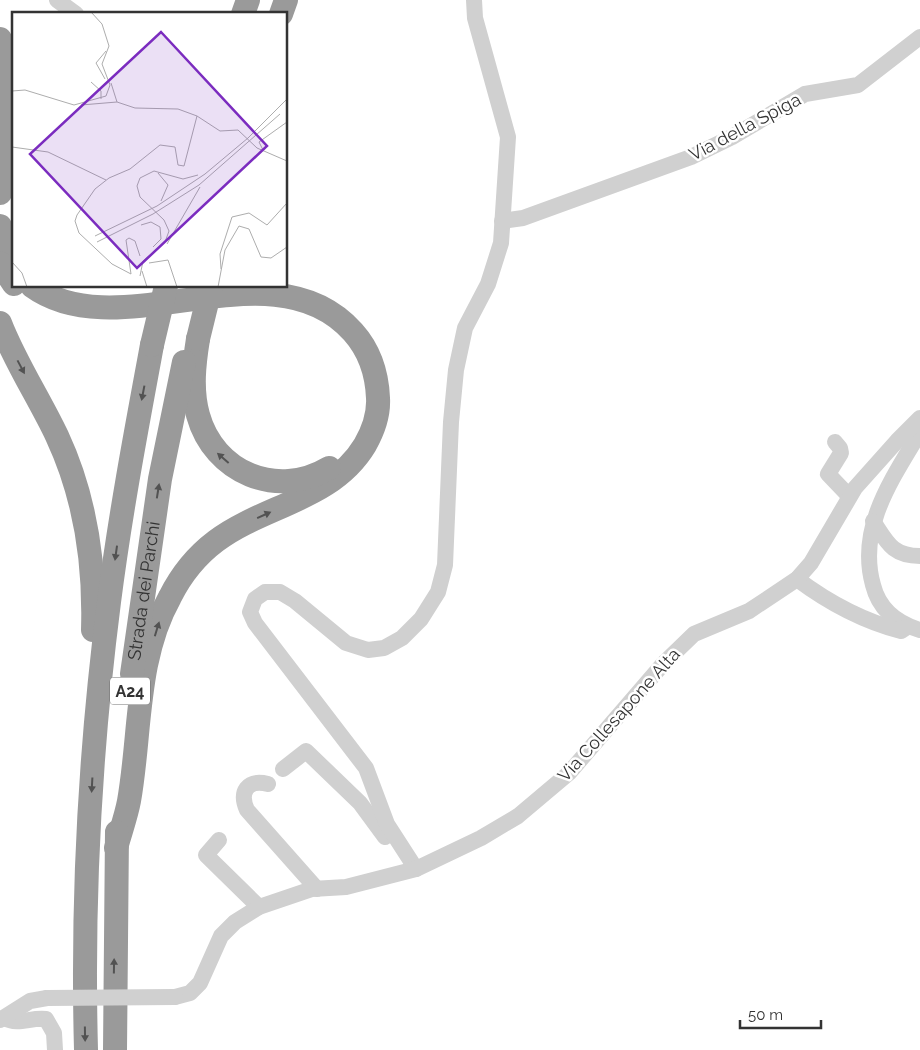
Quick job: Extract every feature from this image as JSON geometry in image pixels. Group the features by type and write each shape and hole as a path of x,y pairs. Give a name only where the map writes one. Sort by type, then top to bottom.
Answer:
{"highway":[{"path":"244,12 248,0"},
{"path":"282,12 286,0"},
{"path":"0,21 12,42"},
{"path":"0,39 8,65 11,99 0,192"},
{"path":"0,226 12,262"},
{"path":"0,263 12,281"},
{"path":"19,288 42,306 83,316 99,317 259,305 292,309 309,314 339,332 351,346 360,362 365,379 367,397 365,416 357,436 347,452 334,465 304,479 284,482 265,480 234,467 218,454 207,438 198,416 193,381 194,337 210,288"},
{"path":"35,288 51,298 72,304 98,306 248,294 294,298 315,305 335,315 351,330 370,357 378,390 378,404 370,436 349,465 315,491 259,517 217,540 198,556 180,578 158,624 143,686 128,802 116,848"},
{"name":"Strada dei Parchi","path":"86,1050 87,899 93,758 109,601 119,530 152,345 166,288"},
{"name":"Strada dei Parchi","path":"115,1050 116,848 132,671 160,479 194,337 202,288"},
{"path":"0,323 58,438 77,492 87,534 91,558 93,614 87,720 93,758"}],"street":[{"path":"57,0 73,12"},
{"path":"412,871 387,824 366,768 255,623 250,612 255,599 265,592 280,592 295,601 346,643 368,650 384,648 402,638 421,619 438,592 445,566 451,422 456,370 465,328 490,276 501,243 508,137 475,18 474,0"},
{"name":"Via della Spiga","path":"502,221 523,218 691,157 732,137 805,94 858,85 920,37"},
{"name":"Via Collesapone Alta","path":"2,1019 30,1001 47,998 175,998 190,993 200,983 221,936 235,922 259,907 315,889 346,887 412,871 481,838 518,816 570,773 663,664 694,634 749,611 797,579 820,550 850,496 896,441 920,418"},
{"path":"916,627 889,614 874,591 868,558 873,522 889,485 920,432"},
{"path":"835,442 840,448 841,453 828,474 850,496"},
{"path":"873,522 892,548 906,556 920,556"},
{"path":"797,579 831,602 863,618 902,631 916,627"},
{"path":"283,769 306,751 360,803 412,871"},
{"path":"268,784 260,782 250,785 244,792 242,799 247,810 315,889"},
{"path":"250,822 315,889"},
{"path":"219,840 206,855 259,907"},
{"path":"2,1019 19,1023 36,1018 46,1019 54,1033 55,1050"}]}
